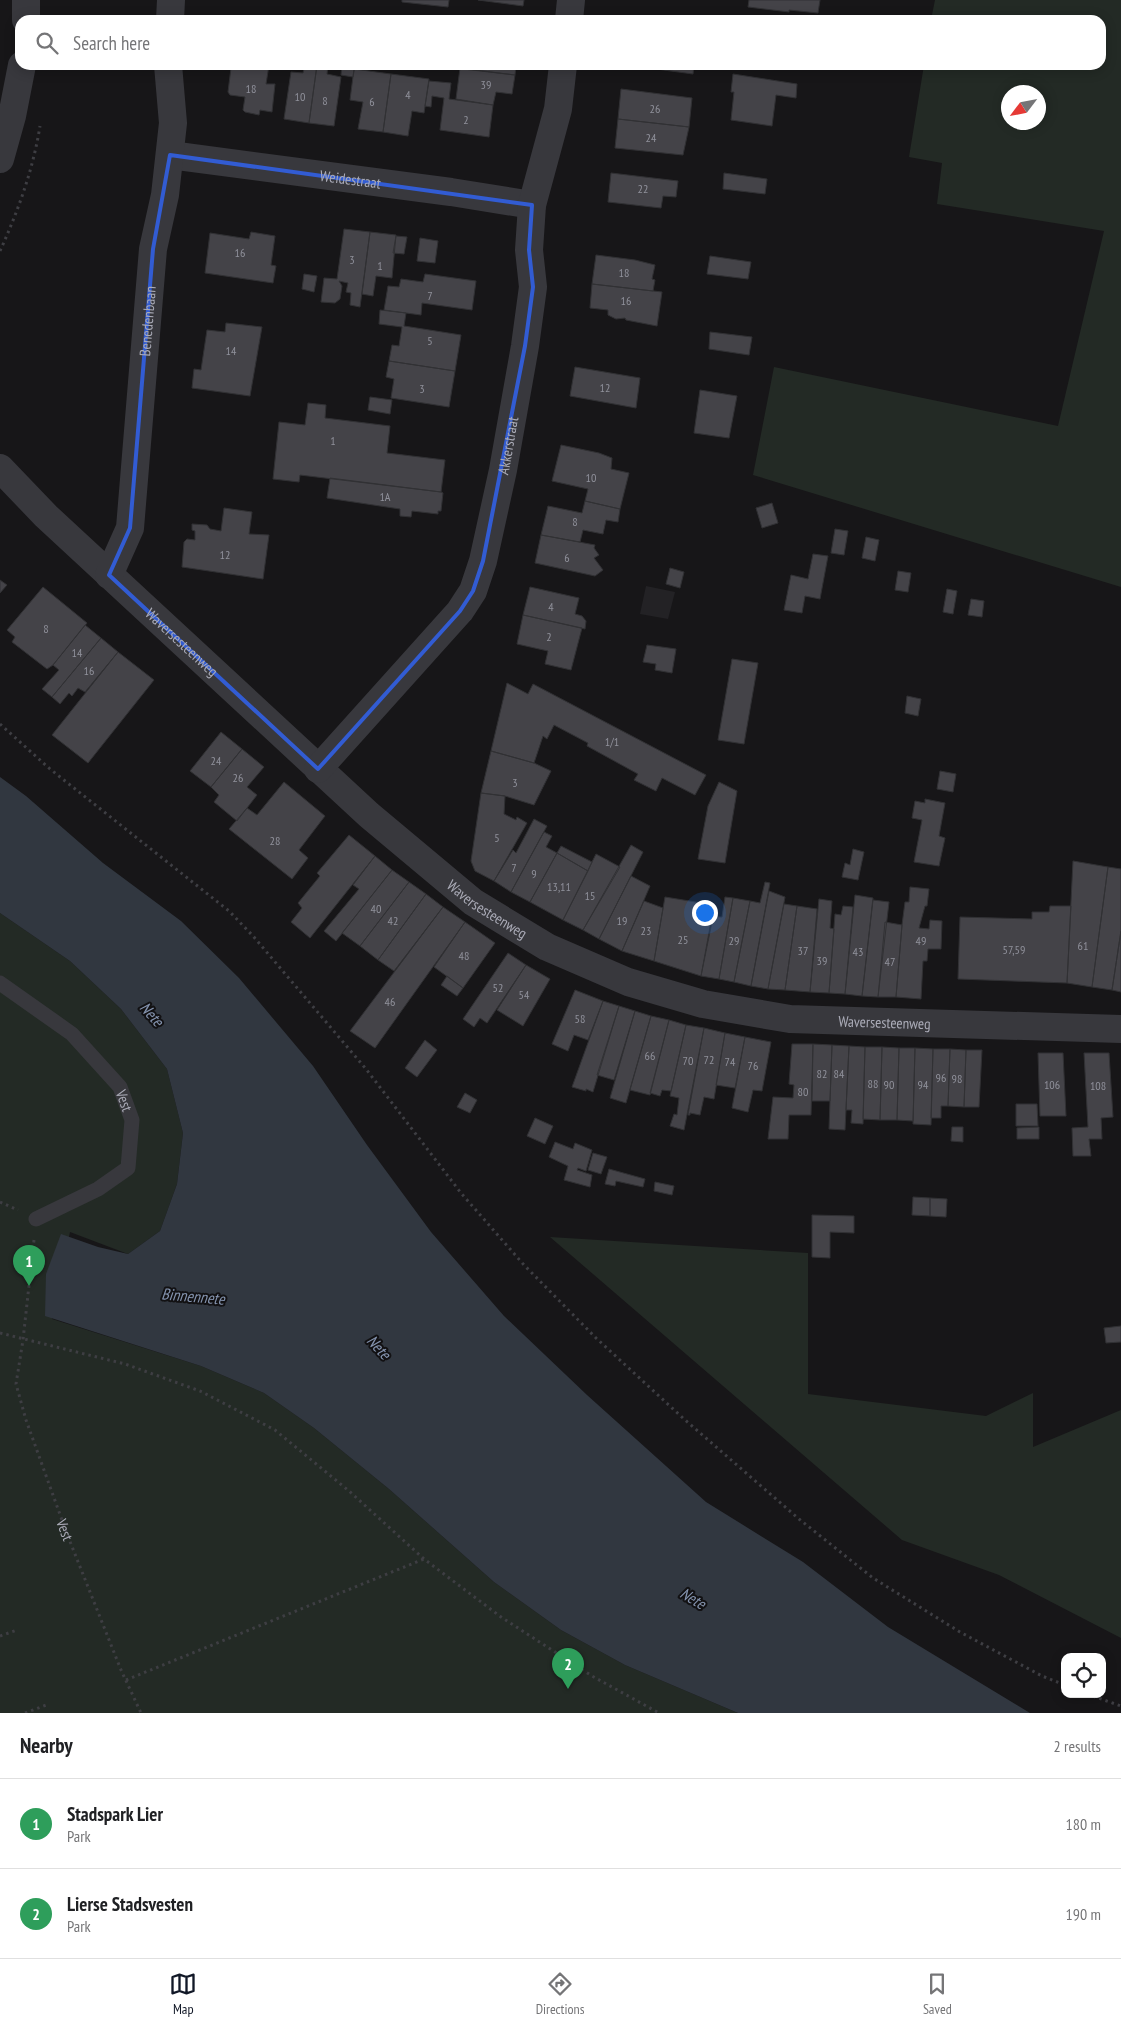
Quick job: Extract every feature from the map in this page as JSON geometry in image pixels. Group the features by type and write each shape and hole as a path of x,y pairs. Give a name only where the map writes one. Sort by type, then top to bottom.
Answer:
{"street":[{"path":"26,0 26,15"},
{"path":"170,15 171,0"},
{"path":"570,15 571,0"},
{"path":"0,159 12,116 21,70"},
{"name":"Benedenbaan","path":"109,575 130,528 153,249 164,195 173,123 168,70"},
{"name":"Akkerstraat","path":"318,769 453,618 473,591 484,561 503,470 525,346 533,287 529,250 532,204 558,109 562,70"},
{"name":"Weidestraat","path":"170,155 532,204"},
{"name":"Waversesteenweg","path":"0,468 46,516 368,815 473,902 547,947 628,982 703,1004 790,1019 1121,1030"}],"lane":[{"name":"Vest","path":"0,983 72,1034 120,1087 132,1120 128,1168 98,1189 36,1219"}],"path":[{"path":"0,724 50,769 229,911 253,936 366,1069 461,1192 524,1265 596,1338 684,1419 799,1519 873,1578 960,1632 1042,1676 1061,1683"},
{"name":"Vest","path":"36,1219 23,1340 16,1384 26,1420 67,1534 141,1713"},
{"path":"0,1333 125,1364 200,1391 275,1430 349,1490 424,1559 501,1617 592,1676 659,1713"},
{"path":"126,1680 424,1559"},
{"path":"0,1636 17,1630"},
{"path":"1098,1698 1121,1706"},
{"path":"25,1713 48,1704"}],"highlighted area":[{"path":"170,155 532,205 529,250 533,287 525,346 483,561 473,591 460,611 318,769 109,575 130,528 153,249"}],"shaded area":[{"path":"935,0 1121,0 1121,587 753,475 774,367 1058,426 1104,231 937,204 942,163 909,157 923,70 1106,70 1106,15 932,15"},
{"path":"646,586 675,592 668,619 640,614"},
{"path":"0,913 70,961 121,1009 167,1069 183,1133 177,1184 160,1231 128,1254 70,1232 52,1319 201,1366 264,1393 314,1428 389,1489 494,1582 561,1630 625,1665 738,1713 0,1713"},
{"path":"550,1237 808,1253 808,1394 986,1416 1033,1393 1033,1447 1121,1410 1121,1638 999,1575 902,1540"}],"water":[{"path":"0,777 26,796 103,863 181,921 239,978 313,1066 367,1145 431,1232 504,1316 587,1395 706,1502 803,1562 888,1627 1030,1713 738,1713 625,1665 561,1630 494,1582 389,1489 314,1428 264,1393 201,1366 45,1316 46,1274 61,1234 98,1247 128,1254 160,1231 177,1184 183,1133 167,1069 121,1009 70,961 0,913"}],"building":[{"path":"402,0 449,0 448,7 402,2"},
{"path":"478,0 524,0 523,6"},
{"path":"749,0 820,0 818,13 748,7"},
{"path":"231,70 268,70 266,84 275,84 272,112 260,110 259,115 245,112 243,110 245,97 230,95 228,92"},
{"path":"304,70 316,70 309,123 284,119 291,72 303,73"},
{"path":"316,70 327,70 327,74 341,77 334,126 309,123"},
{"path":"342,70 354,70 353,77 341,75"},
{"path":"354,70 391,74 383,132 358,129 363,102 350,100"},
{"path":"460,70 515,75 512,94 496,92 493,105 456,99"},
{"path":"472,70 516,70 515,75"},
{"path":"664,70 693,70 693,74"},
{"path":"391,74 429,79 424,113 412,111 408,136 383,132"},
{"path":"733,74 797,84 796,98 776,95 772,126 731,120 734,92 731,92"},
{"path":"429,81 451,83 449,99 493,105 489,137 440,130 444,98 432,96 431,107 425,106"},
{"path":"621,89 692,98 689,127 618,119"},
{"path":"618,119 689,127 683,155 615,148"},
{"path":"611,173 678,181 676,197 663,196 661,208 608,202"},
{"path":"724,173 767,179 765,194 723,189"},
{"path":"344,229 370,232 360,307 350,305 351,293 346,292 348,283 339,281 342,286 340,299 335,303 321,302 324,278 337,279"},
{"path":"251,232 275,236 271,265 276,266 273,283 205,273 210,233 249,239"},
{"path":"370,232 396,235 392,278 376,276 373,296 362,294"},
{"path":"396,236 407,237 404,254 393,253"},
{"path":"420,238 438,241 435,263 417,261"},
{"path":"596,255 635,260 655,265 652,279 655,280 653,291 592,284"},
{"path":"710,256 751,262 748,279 707,274"},
{"path":"304,274 317,276 314,292 302,289"},
{"path":"425,274 476,281 472,310 422,303 421,315 384,310 388,286 399,287 401,279 423,282"},
{"path":"592,284 662,292 657,326 626,320 625,318 616,319 608,315 608,310 590,308"},
{"path":"380,310 406,313 404,326 461,335 455,371 389,361 392,345 399,346 402,327 379,324"},
{"path":"226,323 262,327 250,396 192,388 194,369 201,370 207,330 225,332"},
{"path":"710,332 752,337 749,355 709,349"},
{"path":"389,361 455,371 449,407 391,398 394,379 386,377"},
{"path":"575,367 640,378 636,408 570,396"},
{"path":"700,390 737,396 729,438 694,433"},
{"path":"370,397 392,400 390,414 368,410"},
{"path":"308,403 326,405 325,418 390,426 387,453 445,460 441,492 300,475 299,482 273,479 279,422 305,425"},
{"path":"561,445 599,453 612,458 611,469 629,473 620,509 585,501 588,489 552,481"},
{"path":"330,478 441,492 443,493 441,511 438,511 438,514 412,511 411,517 400,516 400,509 327,498"},
{"path":"585,501 620,509 618,522 606,520 603,534 583,530 580,542 541,535 548,506 582,513"},
{"path":"772,503 778,523 762,528 756,508"},
{"path":"224,508 252,512 249,534 269,535 263,579 182,567 184,542 187,539 195,540 195,531 192,530 192,524 207,525 210,529 221,531"},
{"path":"835,529 848,531 844,555 831,553"},
{"path":"541,535 595,545 594,548 599,555 594,558 603,570 595,576 535,563"},
{"path":"866,537 879,540 875,561 862,558"},
{"path":"813,554 828,556 820,599 805,596 802,613 784,610 791,575 808,579"},
{"path":"670,568 684,572 680,588 666,584"},
{"path":"898,571 911,573 908,592 895,590"},
{"path":"0,580 7,585 0,593"},
{"path":"43,587 87,623 53,665 47,669 12,642 15,637 7,630"},
{"path":"530,587 579,598 575,614 582,616 586,621 585,629 523,615"},
{"path":"947,589 957,591 953,614 943,612"},
{"path":"971,599 984,601 982,617 968,615"},
{"path":"523,615 582,628 571,670 545,664 548,651 517,644"},
{"path":"85,625 101,638 52,697 42,689 59,670 53,665"},
{"path":"101,638 118,652 85,692 78,688 72,696 69,693 60,704 52,697"},
{"path":"647,645 676,649 672,673 655,670 656,664 643,662"},
{"path":"118,652 154,680 88,763 52,735"},
{"path":"732,659 758,663 744,744 718,740"},
{"path":"507,683 528,694 533,684 706,775 695,795 662,778 656,791 634,780 638,774 587,746 588,743 554,725 547,739 543,736 534,763 491,751"},
{"path":"907,696 921,699 918,716 905,713"},
{"path":"221,732 242,749 211,787 190,771"},
{"path":"242,749 264,767 247,787 257,795 237,821 214,802 219,795 211,787"},
{"path":"491,751 534,763 551,771 534,805 505,796 481,793"},
{"path":"940,771 956,774 953,792 937,789"},
{"path":"284,782 325,816 299,850 308,858 292,879 229,829 247,808 257,815"},
{"path":"719,782 737,791 725,863 698,859 708,806"},
{"path":"481,793 505,796 504,814 516,820 517,817 527,823 494,881 475,871 471,861"},
{"path":"925,799 945,803 939,836 945,838 939,866 914,862 922,820 912,818 915,801 925,803"},
{"path":"534,819 547,826 511,892 494,881 513,850 516,853"},
{"path":"544,832 552,836 546,847 557,853 530,902 511,892"},
{"path":"349,835 375,856 310,938 291,922 302,908 298,903 320,876 317,873"},
{"path":"631,845 643,852 599,939 583,930"},
{"path":"561,846 592,862 588,871 557,853"},
{"path":"853,849 864,852 858,880 842,877 845,863 850,865"},
{"path":"557,853 588,871 563,920 530,902"},
{"path":"596,854 620,867 583,930 563,920"},
{"path":"375,856 392,870 336,941 324,931 359,889 353,885"},
{"path":"1073,861 1108,867 1092,987 1067,983"},
{"path":"1108,867 1121,869 1121,931 1112,990 1092,987"},
{"path":"392,870 409,882 360,946 342,933"},
{"path":"631,876 650,886 622,951 599,939"},
{"path":"409,882 426,894 378,960 360,946"},
{"path":"765,882 770,883 751,986 734,982 750,901 760,903"},
{"path":"910,887 929,889 927,906 925,906 919,928 929,929 930,920 942,921 941,949 928,949 927,961 923,961 921,999 896,997 902,925 905,902 909,902"},
{"path":"769,891 785,897 768,989 751,986"},
{"path":"426,894 443,907 394,971 378,960"},
{"path":"855,895 873,898 862,996 845,994"},
{"path":"665,897 714,905 701,976 654,961"},
{"path":"725,897 733,898 719,979 701,976 713,917 722,917"},
{"path":"733,898 750,901 734,982 719,979"},
{"path":"819,899 832,901 830,928 834,929 829,993 810,992"},
{"path":"873,900 889,902 878,997 862,996"},
{"path":"644,901 663,908 654,961 622,951"},
{"path":"784,904 797,906 785,990 768,989"},
{"path":"797,906 817,909 810,992 785,990"},
{"path":"843,906 853,907 845,994 829,993 835,914 841,915"},
{"path":"1050,906 1071,906 1067,983 958,979 960,917 1032,919 1032,912 1049,912"},
{"path":"443,907 465,922 375,1048 350,1031"},
{"path":"465,922 495,943 463,988 434,967"},
{"path":"885,922 902,925 896,997 878,997"},
{"path":"1121,931 1121,992 1112,990"},
{"path":"508,953 526,965 487,1023 480,1018 474,1027 463,1019"},
{"path":"526,965 550,979 523,1026 497,1010"},
{"path":"447,976 463,988 457,996 441,985"},
{"path":"575,990 603,1001 588,1040 574,1035 568,1051 552,1044"},
{"path":"603,1001 619,1006 593,1092 586,1089 586,1091 572,1087"},
{"path":"619,1006 635,1011 614,1080 597,1075"},
{"path":"635,1011 651,1016 626,1103 610,1098"},
{"path":"651,1016 669,1020 650,1095 630,1090"},
{"path":"669,1020 686,1025 671,1091 662,1090 660,1096 650,1093"},
{"path":"686,1025 704,1028 684,1130 670,1126 674,1114 677,1115 679,1098 670,1096"},
{"path":"704,1028 725,1033 714,1099 704,1097 700,1115 690,1113 688,1115"},
{"path":"725,1033 745,1037 735,1088 716,1085"},
{"path":"745,1037 771,1042 762,1091 753,1090 748,1112 732,1108"},
{"path":"425,1040 437,1050 417,1077 405,1068"},
{"path":"792,1044 813,1044 811,1115 789,1115 788,1139 768,1139 773,1097 793,1098 794,1085 789,1084"},
{"path":"813,1044 832,1045 830,1101 812,1101"},
{"path":"832,1045 849,1046 845,1130 829,1129"},
{"path":"849,1046 865,1047 863,1124 851,1123 852,1110 846,1110"},
{"path":"865,1047 882,1047 880,1120 863,1119"},
{"path":"882,1047 899,1048 897,1120 880,1120"},
{"path":"899,1048 915,1048 913,1121 897,1120"},
{"path":"915,1048 933,1049 931,1125 913,1124"},
{"path":"933,1049 950,1049 948,1106 941,1106 941,1118 931,1118"},
{"path":"950,1049 966,1050 964,1107 948,1106"},
{"path":"966,1050 982,1050 979,1107 964,1107"},
{"path":"1038,1053 1063,1053 1066,1116 1040,1116"},
{"path":"1084,1053 1109,1053 1113,1117 1101,1118 1102,1139 1089,1139 1091,1156 1073,1156 1072,1128 1088,1127"},
{"path":"465,1093 477,1100 470,1113 457,1107"},
{"path":"1016,1104 1037,1104 1038,1126 1016,1126"},
{"path":"535,1118 553,1126 545,1144 527,1136"},
{"path":"952,1127 963,1127 963,1142 951,1141"},
{"path":"1039,1127 1039,1139 1017,1139 1017,1128"},
{"path":"555,1142 573,1149 575,1143 592,1150 586,1171 578,1168 577,1170 592,1175 590,1187 564,1180 568,1166 549,1157"},
{"path":"593,1153 607,1157 601,1174 588,1170"},
{"path":"609,1169 645,1179 643,1187 616,1181 615,1186 605,1184"},
{"path":"655,1182 674,1186 672,1195 654,1191"},
{"path":"913,1197 930,1198 930,1216 912,1215"},
{"path":"930,1198 947,1199 946,1217 930,1216"},
{"path":"812,1215 854,1216 854,1233 830,1232 830,1258 812,1257"},
{"path":"1121,1326 1121,1342 1106,1343 1104,1328"}],"place":[{"name":"Stadspark Lier","path":"29,1286"},
{"name":"Lierse Stadsvesten","path":"568,1689"}],"water label":[{"name":"Nete","path":"152,1014"},
{"name":"Binnennete","path":"193,1296"},
{"name":"Nete","path":"379,1347"},
{"name":"Nete","path":"693,1598"}]}
